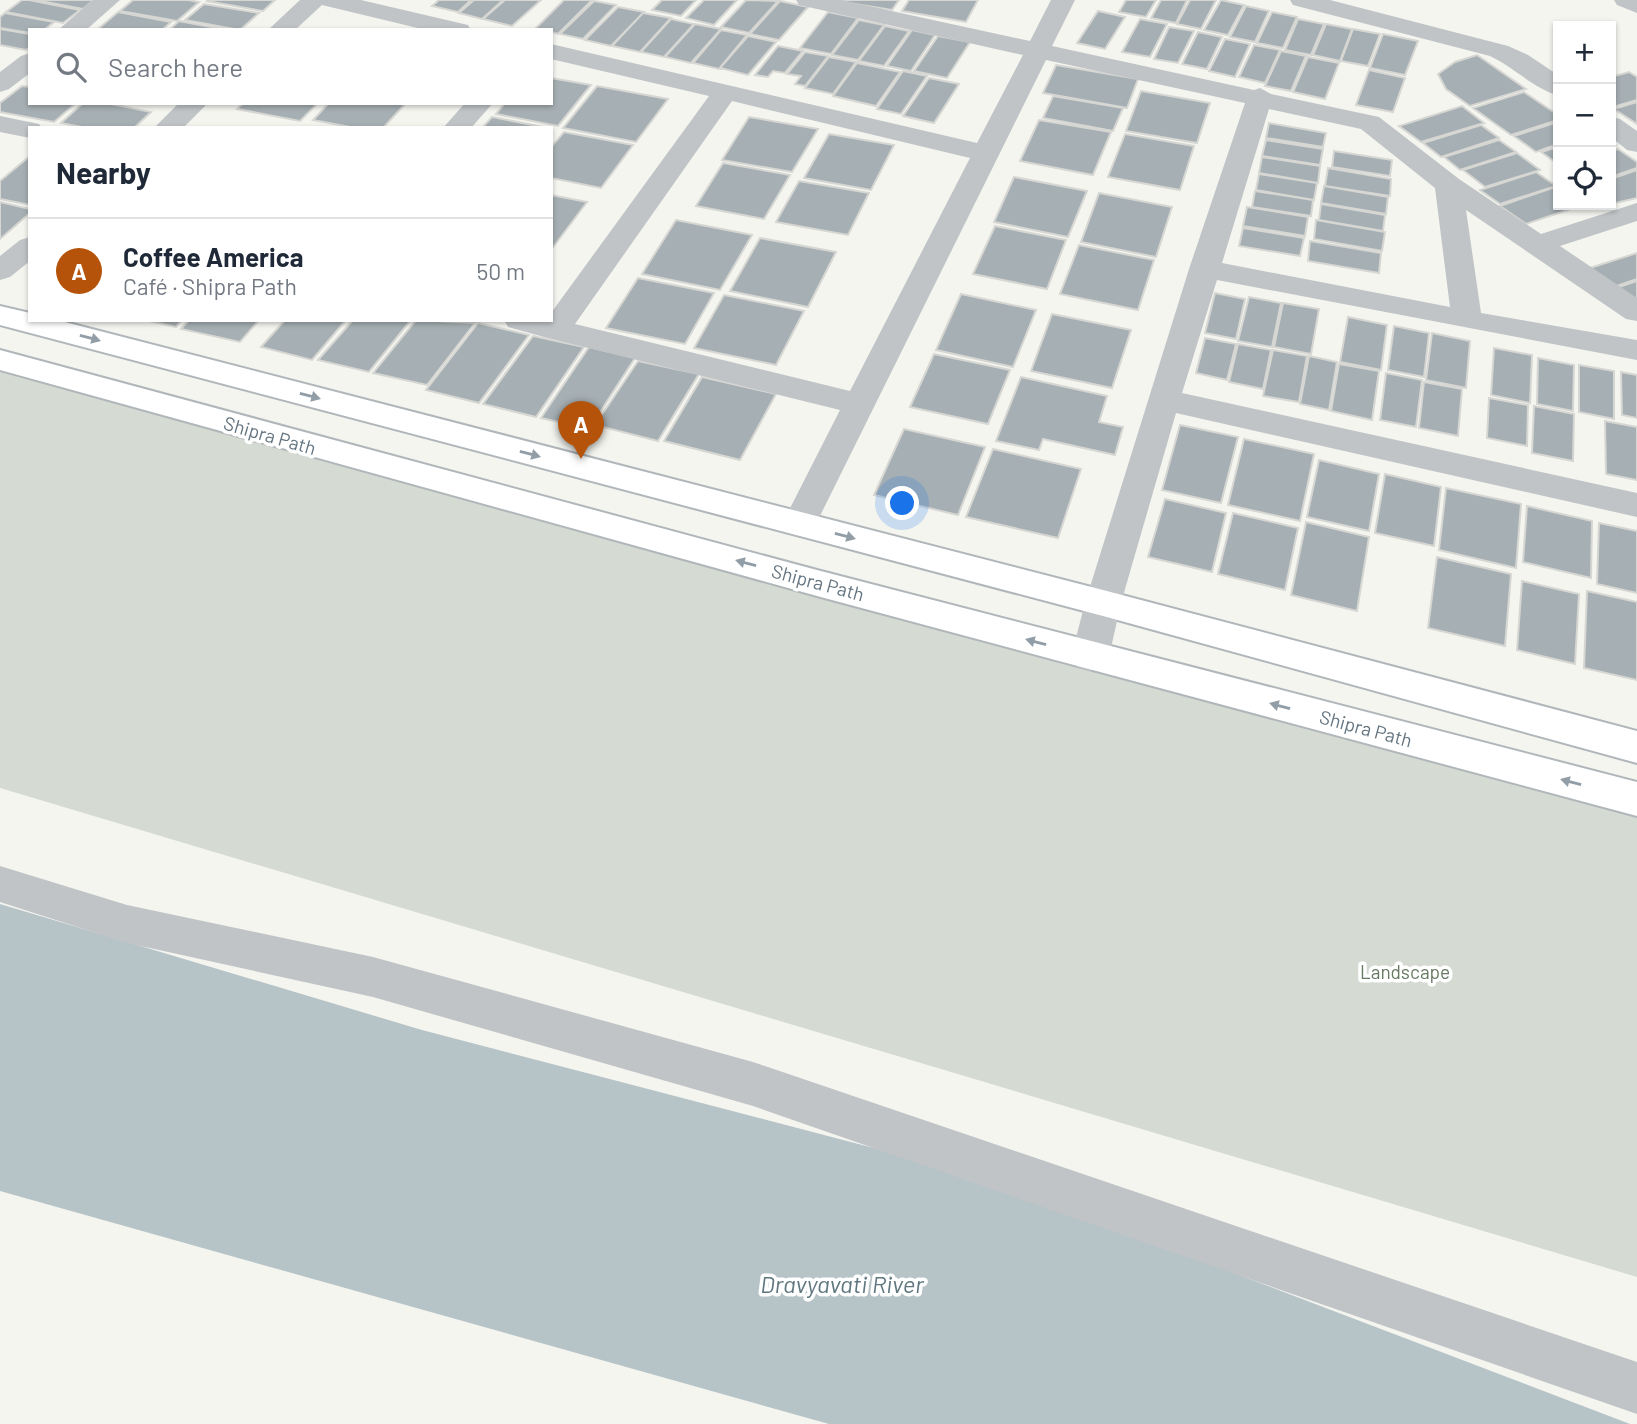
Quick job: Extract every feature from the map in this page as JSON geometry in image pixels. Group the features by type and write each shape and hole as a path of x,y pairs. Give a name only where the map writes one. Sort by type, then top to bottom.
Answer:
{"street":[{"path":"73,28 108,0"},
{"path":"282,28 314,0"},
{"path":"330,0 450,28"},
{"path":"808,0 1370,122 1449,185 1637,312"},
{"path":"799,524 1063,0"},
{"path":"1302,0 1499,51 1519,60 1554,84"},
{"path":"1626,0 1637,6"},
{"path":"553,51 985,153"},
{"path":"0,84 28,63"},
{"path":"555,330 726,92"},
{"path":"1090,657 1103,603 1203,269 1260,96"},
{"path":"169,126 193,105"},
{"path":"458,126 478,105"},
{"path":"0,124 28,130"},
{"path":"1616,129 1637,144"},
{"path":"1449,185 1467,320"},
{"path":"1538,244 1637,212"},
{"path":"0,271 28,248"},
{"path":"1203,269 1637,350"},
{"path":"0,315 1103,603 1637,747"},
{"path":"526,322 859,404"},
{"name":"Shipra Path","path":"0,360 369,463 1090,657 1637,799"},
{"path":"1164,400 1637,505"},
{"path":"0,884 127,924 373,977 753,1084 1637,1388"}],"green space":[{"name":"Landscape","path":"0,360 1637,797 1637,1277 0,788"}],"water":[{"name":"Dravyavati River","path":"0,904 422,1030 977,1175 1630,1424 829,1424 0,1191"}],"building":[{"path":"22,0 80,10 63,23 6,12"},
{"path":"35,0 94,0 83,9"},
{"path":"133,0 199,2 177,21 120,11"},
{"path":"208,0 275,0 263,11"},
{"path":"439,0 471,0 458,12 432,6"},
{"path":"474,0 503,0 482,19 459,13"},
{"path":"505,0 541,0 512,26 483,19"},
{"path":"564,0 592,0 558,34 553,33 553,28 536,28"},
{"path":"662,0 696,0 681,16 652,10"},
{"path":"704,0 737,0 714,25 686,18"},
{"path":"746,0 778,1 749,33 721,27"},
{"path":"831,0 899,0 892,10"},
{"path":"909,0 978,0 966,22 902,11"},
{"path":"1126,0 1156,0 1146,17 1119,12"},
{"path":"1161,0 1187,0 1176,23 1151,18"},
{"path":"1190,0 1216,0 1201,29 1177,24"},
{"path":"1221,0 1244,5 1228,35 1204,30"},
{"path":"594,1 616,5 583,39 560,34"},
{"path":"780,1 808,7 779,40 750,34"},
{"path":"204,4 259,13 242,28 185,20"},
{"path":"1246,6 1269,11 1255,42 1230,37"},
{"path":"618,7 644,12 611,46 585,40"},
{"path":"1098,11 1125,17 1105,49 1077,43"},
{"path":"118,12 171,22 164,28 99,28"},
{"path":"828,12 858,18 831,54 800,48"},
{"path":"1272,12 1297,17 1283,48 1257,43"},
{"path":"5,13 54,22 46,28 28,28 28,33 0,28 0,17"},
{"path":"643,13 671,18 640,52 612,46"},
{"path":"671,19 694,24 664,57 641,52"},
{"path":"1140,19 1167,24 1150,57 1122,52"},
{"path":"1298,19 1324,24 1311,55 1285,50"},
{"path":"859,20 884,25 858,60 832,55"},
{"path":"179,21 216,28 171,28"},
{"path":"695,24 721,29 691,63 665,57"},
{"path":"1326,24 1352,29 1340,61 1313,55"},
{"path":"885,26 909,31 884,66 859,61"},
{"path":"1169,27 1194,31 1178,63 1154,59"},
{"path":"0,29 28,34 26,50 0,45"},
{"path":"1353,29 1380,34 1368,66 1341,61"},
{"path":"721,30 747,35 719,69 693,63"},
{"path":"912,30 935,35 911,71 887,66"},
{"path":"1198,32 1222,37 1207,69 1182,64"},
{"path":"1383,34 1418,41 1405,75 1370,68"},
{"path":"748,36 776,42 748,75 720,68"},
{"path":"938,36 970,42 947,78 914,71"},
{"path":"1225,39 1250,44 1235,77 1209,71"},
{"path":"1254,45 1280,50 1265,83 1239,77"},
{"path":"778,46 803,51 785,73 773,71 768,77 755,75"},
{"path":"1281,51 1306,56 1291,91 1265,86"},
{"path":"805,52 828,56 805,86 795,84 801,76 787,74"},
{"path":"1477,55 1526,89 1470,106 1446,89 1438,74 1455,62"},
{"path":"829,57 856,62 833,94 805,88"},
{"path":"1308,57 1339,63 1325,99 1293,92"},
{"path":"857,63 900,72 876,106 833,96"},
{"path":"1056,65 1138,79 1127,108 1043,93"},
{"path":"1369,70 1405,78 1393,112 1356,105"},
{"path":"903,71 927,76 901,114 877,109"},
{"path":"1629,72 1637,77 1637,100 1616,106 1616,76"},
{"path":"553,78 591,85 558,126 496,114 503,105 553,105"},
{"path":"929,78 959,84 934,123 903,116"},
{"path":"22,86 28,87 28,105 74,105 54,122 0,112 0,103"},
{"path":"597,86 668,99 636,142 563,128"},
{"path":"1141,91 1210,103 1197,143 1126,131"},
{"path":"1524,92 1553,112 1553,122 1511,135 1473,108"},
{"path":"1053,96 1123,108 1113,131 1043,118"},
{"path":"1637,102 1637,124 1616,110"},
{"path":"81,105 116,105 151,112 136,126 77,126 61,123"},
{"path":"241,105 316,105 300,121 237,109"},
{"path":"327,105 404,105 385,126 345,126 313,120"},
{"path":"1462,106 1484,123 1421,142 1399,126"},
{"path":"492,117 538,126 484,126"},
{"path":"749,117 818,129 792,172 722,160"},
{"path":"1039,120 1111,132 1093,175 1020,161"},
{"path":"1269,123 1326,133 1323,147 1266,138"},
{"path":"1553,124 1553,146 1536,152 1514,136"},
{"path":"1481,125 1499,138 1441,157 1423,143"},
{"path":"564,132 633,145 601,188 553,178 553,145"},
{"path":"829,134 894,145 871,190 804,178"},
{"path":"1125,134 1194,146 1180,190 1108,177"},
{"path":"1266,140 1323,149 1320,165 1262,156"},
{"path":"1499,140 1516,152 1460,170 1444,157"},
{"path":"1553,148 1553,160 1541,152"},
{"path":"1616,150 1637,162 1637,168 1616,175"},
{"path":"1334,151 1392,160 1390,176 1332,167"},
{"path":"1517,153 1540,170 1485,187 1463,170"},
{"path":"1262,157 1320,166 1318,183 1259,173"},
{"path":"28,158 28,205 0,199 0,181"},
{"path":"723,163 790,175 764,219 696,206"},
{"path":"1328,168 1391,179 1390,196 1325,186"},
{"path":"1637,170 1637,198 1616,203 1616,177"},
{"path":"1536,172 1553,184 1553,187 1500,204 1480,190"},
{"path":"1259,174 1317,183 1314,200 1256,190"},
{"path":"1014,177 1087,191 1068,237 994,222"},
{"path":"799,181 869,193 848,235 776,222"},
{"path":"1324,186 1388,197 1386,214 1321,203"},
{"path":"1553,188 1553,210 1568,210 1526,224 1500,206"},
{"path":"1255,191 1313,200 1311,216 1252,207"},
{"path":"1099,193 1172,207 1156,257 1081,242"},
{"path":"553,195 587,202 553,247"},
{"path":"0,202 28,209 28,215 0,239"},
{"path":"1321,204 1385,215 1383,231 1319,220"},
{"path":"1247,207 1308,217 1305,236 1243,226"},
{"path":"676,220 752,235 720,290 642,274"},
{"path":"1316,220 1385,232 1382,251 1314,239"},
{"path":"995,226 1066,240 1047,289 973,274"},
{"path":"1243,228 1304,238 1300,256 1239,246"},
{"path":"760,238 836,252 808,307 730,291"},
{"path":"1310,241 1381,253 1379,273 1308,261"},
{"path":"1079,245 1154,260 1138,310 1060,294"},
{"path":"1637,253 1637,279 1614,287 1590,268"},
{"path":"638,278 714,293 685,344 606,328"},
{"path":"1637,281 1637,305 1616,288"},
{"path":"1215,293 1245,299 1236,339 1205,333"},
{"path":"961,294 1036,310 1013,367 936,350"},
{"path":"724,295 804,311 776,365 694,348"},
{"path":"1249,297 1281,303 1272,347 1238,341"},
{"path":"1283,303 1319,309 1311,354 1274,347"},
{"path":"1052,314 1131,330 1112,388 1031,371"},
{"path":"1348,317 1387,325 1381,370 1340,362"},
{"path":"154,322 180,322 176,327"},
{"path":"187,322 257,322 240,342 181,329"},
{"path":"283,322 344,322 312,360 261,347"},
{"path":"351,322 409,322 369,372 318,360"},
{"path":"414,322 475,323 427,385 373,373"},
{"path":"478,323 529,335 479,403 426,390"},
{"path":"1394,326 1429,333 1424,377 1388,370"},
{"path":"1432,333 1470,341 1466,388 1426,380"},
{"path":"533,336 584,347 536,417 483,404"},
{"path":"1205,338 1236,344 1227,380 1196,373"},
{"path":"1238,344 1271,350 1263,389 1229,382"},
{"path":"589,347 635,358 589,429 541,418"},
{"path":"1494,348 1532,355 1530,403 1491,395"},
{"path":"1273,350 1307,356 1299,402 1263,396"},
{"path":"934,354 1010,370 988,424 910,407"},
{"path":"1309,356 1337,362 1329,410 1300,404"},
{"path":"1538,358 1574,365 1573,411 1537,404"},
{"path":"638,361 699,374 658,441 595,425"},
{"path":"1339,364 1379,371 1372,420 1331,411"},
{"path":"1579,365 1614,371 1614,419 1579,412"},
{"path":"1621,372 1637,375 1637,418 1622,415"},
{"path":"1386,373 1422,380 1416,427 1380,420"},
{"path":"702,377 776,394 740,460 664,441"},
{"path":"1021,377 1107,396 1099,422 1123,427 1115,455 1043,439 1039,450 996,441"},
{"path":"1424,382 1462,389 1458,436 1419,428"},
{"path":"1489,398 1528,405 1527,446 1487,438"},
{"path":"1534,406 1574,414 1573,461 1532,453"},
{"path":"1605,421 1637,427 1637,480 1606,474"},
{"path":"1180,425 1238,437 1221,503 1162,490"},
{"path":"904,429 985,447 958,515 874,495"},
{"path":"1244,439 1314,454 1300,521 1228,505"},
{"path":"993,449 1081,469 1058,538 966,517"},
{"path":"1319,460 1379,474 1369,531 1307,517"},
{"path":"1385,474 1441,487 1434,546 1375,533"},
{"path":"1446,488 1521,504 1516,568 1439,550"},
{"path":"1165,499 1226,513 1212,572 1148,557"},
{"path":"1527,506 1592,521 1591,578 1523,562"},
{"path":"1233,513 1298,528 1285,590 1218,574"},
{"path":"1306,522 1369,537 1357,611 1291,595"},
{"path":"1599,523 1637,531 1637,593 1597,584"},
{"path":"1437,557 1511,574 1505,646 1428,628"},
{"path":"1522,581 1579,594 1575,664 1517,650"},
{"path":"1587,591 1637,602 1637,680 1584,668"}],"place":[{"name":"Coffee America","path":"581,459"}]}
